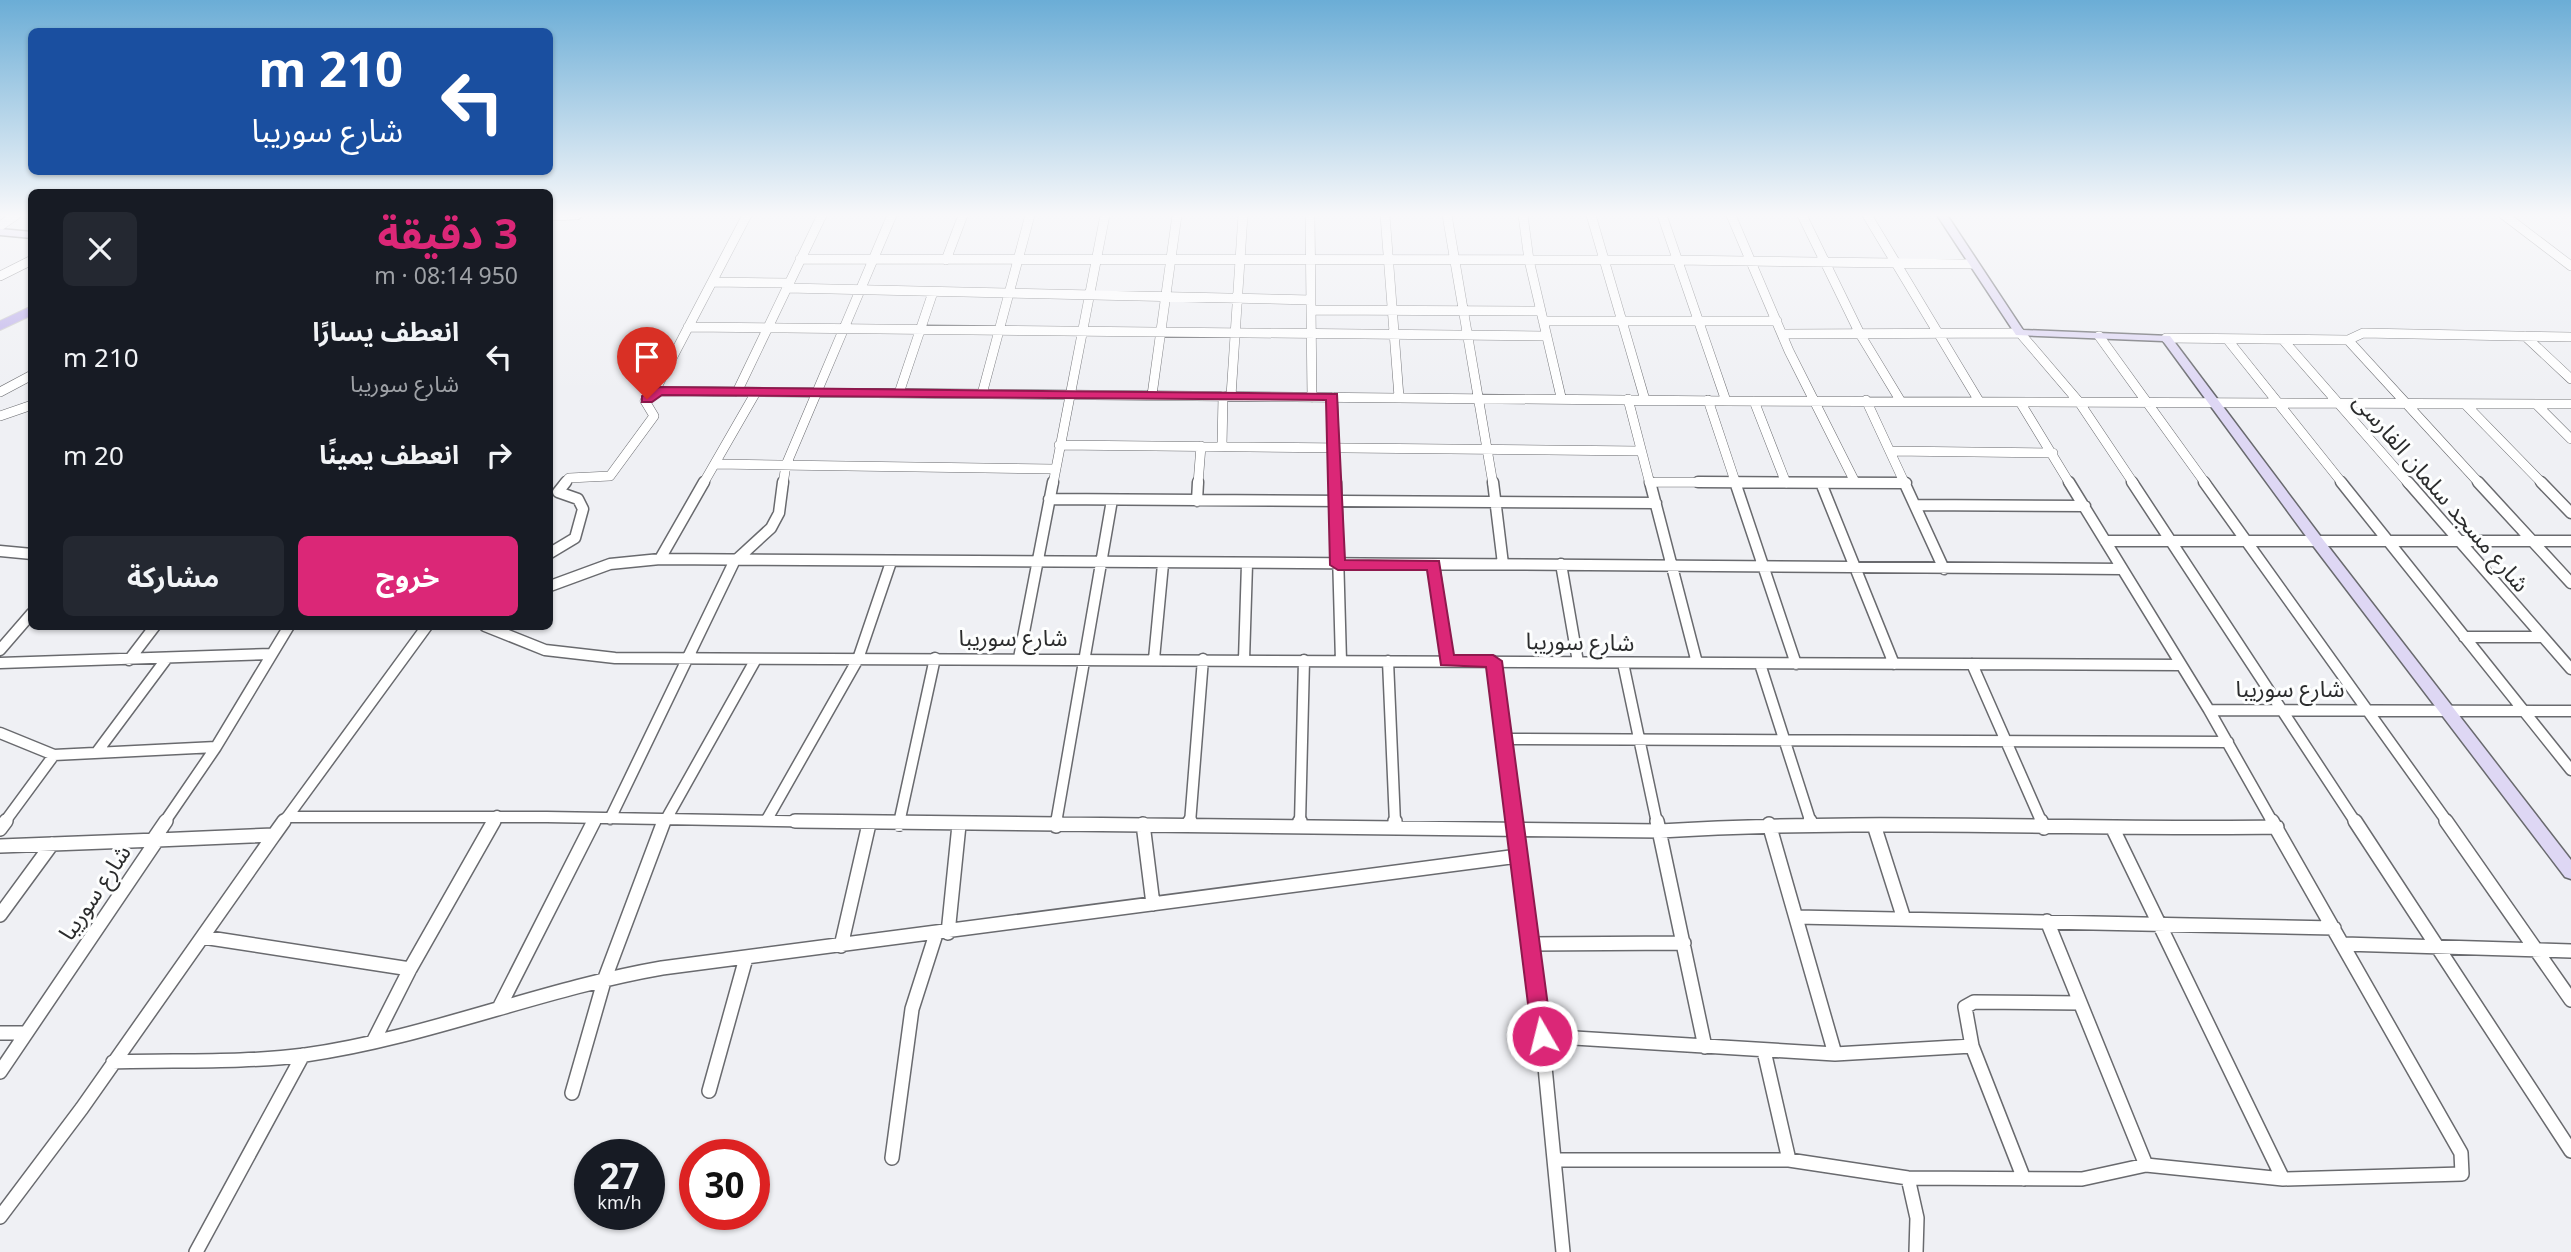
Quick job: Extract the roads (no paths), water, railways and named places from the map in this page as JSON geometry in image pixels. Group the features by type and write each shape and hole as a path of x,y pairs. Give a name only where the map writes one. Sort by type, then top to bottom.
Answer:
{"main road":[{"path":"0,326 28,312"}],"street":[{"path":"659,391 657,387 716,273"},
{"path":"737,392 793,273"},
{"path":"610,819 734,562 771,528 779,513 786,465 867,273"},
{"path":"982,394 1013,273"},
{"path":"1019,658 1093,273"},
{"path":"1152,395 1169,273"},
{"path":"1222,446 1237,273"},
{"path":"1311,273 1312,398"},
{"path":"1388,273 1399,397"},
{"path":"1456,273 1489,447 1503,564"},
{"path":"1532,273 1560,397"},
{"path":"1608,273 1645,400"},
{"path":"1681,273 1726,401"},
{"path":"1754,273 1812,400 1855,482"},
{"path":"1829,273 1860,334 1900,400"},
{"path":"1901,273 1979,401"},
{"path":"1979,273 2020,333 2079,402 2571,1151"},
{"path":"712,282 860,290 1311,300"},
{"path":"899,393 933,292"},
{"path":"1312,310 1541,311"},
{"path":"1543,321 1777,321"},
{"path":"688,327 1545,336"},
{"path":"1783,334 2020,333 2284,341 2348,340 2371,333 2571,337"},
{"path":"2525,336 2571,379"},
{"path":"2099,337 2368,709 2571,1000"},
{"path":"2166,338 2210,401 2571,872"},
{"path":"2227,339 2571,770"},
{"path":"2348,340 2409,403 2571,583"},
{"name":"شارع مسجد سلمان الفارسى","path":"2284,341 2571,669"},
{"path":"0,393 28,376"},
{"path":"553,551 575,538 583,509 578,499 558,492 569,478 602,479 613,474 654,416 645,401 659,391 1312,398 1560,397 1726,401 2571,404"},
{"path":"660,559 756,392"},
{"path":"1333,397 1341,660"},
{"path":"1628,399 1697,663"},
{"path":"1708,400 1796,664"},
{"path":"1866,400 1944,569"},
{"path":"1754,401 1786,483"},
{"path":"2020,402 2181,665"},
{"path":"2465,404 2571,513"},
{"path":"2536,404 2571,439"},
{"path":"0,416 28,406"},
{"path":"1059,445 1489,447 1640,451"},
{"path":"1197,501 1201,446"},
{"path":"1891,451 2053,453"},
{"path":"716,464 1054,469"},
{"path":"1649,482 1906,483"},
{"path":"1821,483 1894,664"},
{"path":"1049,499 1656,503"},
{"path":"1056,826 1112,500"},
{"path":"1915,505 2085,506"},
{"path":"2105,541 2571,541"},
{"path":"0,551 28,554"},
{"path":"553,585 610,564 660,559 734,562 1671,564 2122,569"},
{"path":"765,821 858,659 891,562"},
{"path":"1154,659 1163,564"},
{"path":"1244,660 1247,564"},
{"path":"1434,565 1447,661"},
{"path":"1561,565 1578,662"},
{"path":"2,646 28,617"},
{"path":"129,660 152,630"},
{"path":"0,846 155,840 216,747 287,630"},
{"path":"0,1217 6,1200 113,1062 424,630"},
{"name":"شارع سوريبا","path":"509,631 545,650 569,655 687,658 2181,665 2209,710 2571,711"},
{"path":"2464,637 2543,637"},
{"path":"0,663 272,654"},
{"path":"97,752 167,658"},
{"path":"899,824 935,658"},
{"path":"572,1093 605,978 665,820 756,659"},
{"path":"1189,824 1203,659"},
{"path":"1300,826 1304,660"},
{"path":"1388,661 1395,828"},
{"path":"1493,661 1542,1036 1563,1252"},
{"path":"1623,663 1705,1047"},
{"path":"1760,664 1811,824"},
{"path":"1972,664 2044,828"},
{"path":"1555,1160 1788,1160 1908,1178 2082,1179 2146,1165 2284,1179 2462,1174 2461,1153 2209,710"},
{"path":"0,733 54,755 216,747"},
{"path":"1504,739 2228,742"},
{"path":"0,829 54,755"},
{"path":"287,817 497,816 869,824 1189,824 1660,831 1769,824 2113,829 2277,827"},
{"path":"373,1042 497,816"},
{"path":"500,1006 596,818"},
{"path":"841,946 869,824"},
{"path":"892,1158 912,1009 942,934 959,824"},
{"path":"1143,824 1153,904"},
{"path":"1769,824 1835,1054"},
{"path":"1874,825 1904,919"},
{"path":"2113,829 2284,1179"},
{"name":"شارع سوريبا","path":"0,1072 155,840 274,835"},
{"path":"0,915 52,844"},
{"path":"113,1062 303,1055 373,1042 605,978 942,934 992,924 1518,856"},
{"path":"1796,917 2334,928"},
{"path":"2047,921 2146,1165"},
{"path":"203,937 411,969"},
{"path":"1530,944 1684,943"},
{"path":"2344,944 2571,951"},
{"path":"709,1091 746,958"},
{"path":"2024,1179 1972,1046 1964,1011 1968,1004 2080,1003"},
{"path":"0,1033 25,1033"},
{"path":"1542,1036 1835,1054 1972,1046"},
{"path":"1764,1051 1788,1160"},
{"path":"196,1252 303,1055"},
{"path":"1908,1178 1917,1218 1916,1252"}]}
